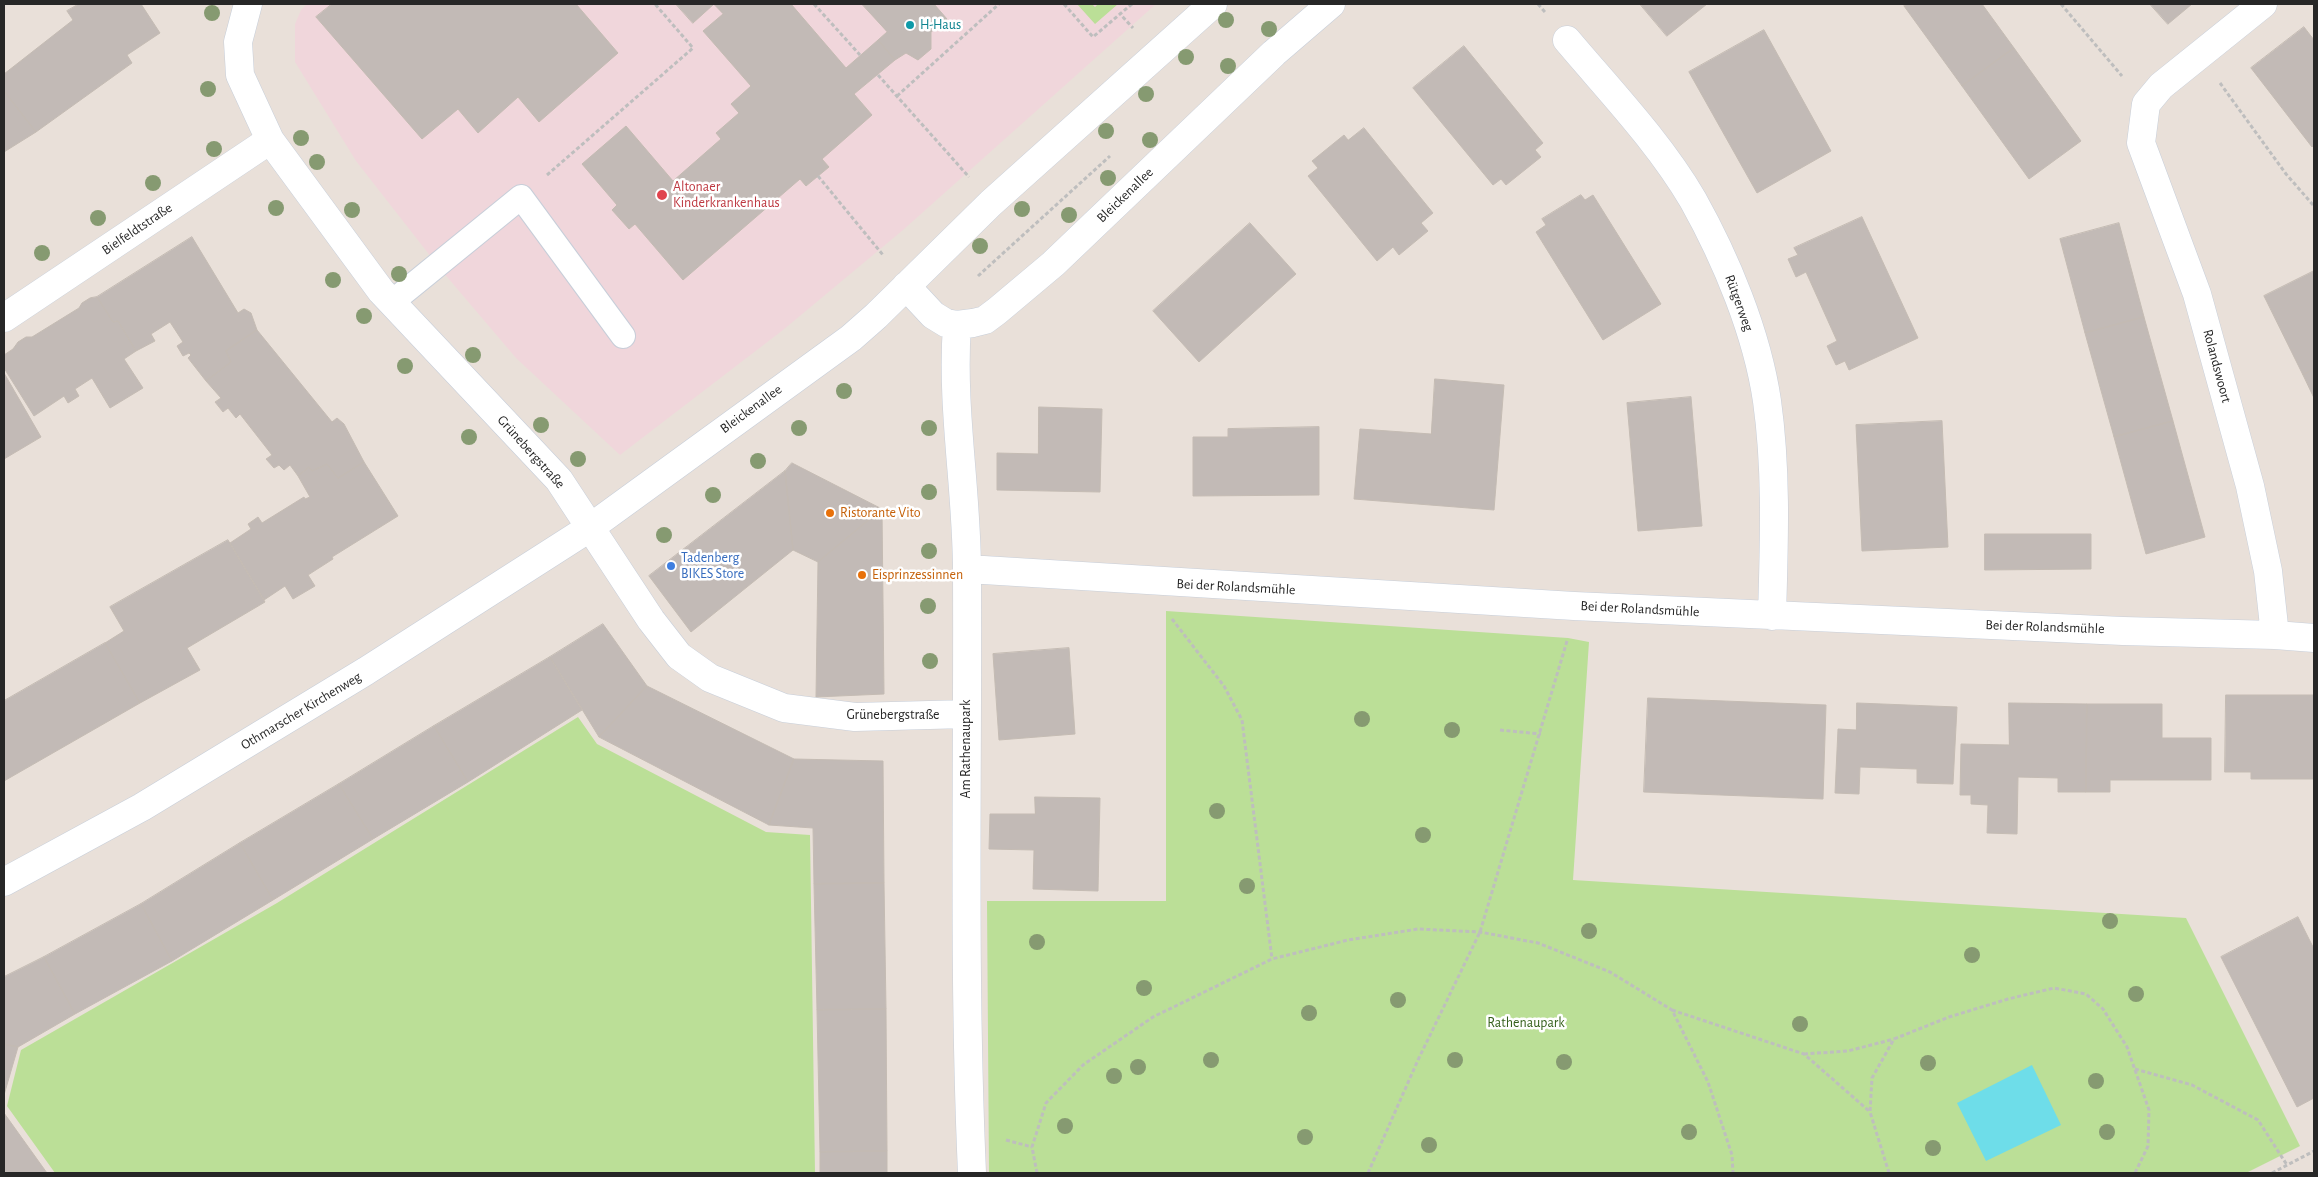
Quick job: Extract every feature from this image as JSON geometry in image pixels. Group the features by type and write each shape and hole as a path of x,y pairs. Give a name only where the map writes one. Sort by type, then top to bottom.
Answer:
{"street":[{"name":"Grünebergstraße","path":"248,4 238,42 240,75 270,140 392,302 559,480 651,620 679,656 710,678 784,708 855,717 966,714"},
{"name":"Bleickenallee","path":"591,527 851,338 991,203 1213,4"},
{"name":"Bleickenallee","path":"957,325 984,320 1052,264 1274,53 1331,4"},
{"path":"2146,104 2160,86 2263,4"},
{"name":"Rütgerweg","path":"1567,40 1662,154 1692,199 1727,268 1752,339 1767,400 1774,507 1772,616"},
{"name":"Rolandswoort","path":"2146,104 2141,143 2197,294 2208,332 2250,486 2268,571 2275,634"},
{"name":"Bielfeldtstraße","path":"4,318 270,140"},
{"path":"906,286 934,315 946,323 957,325"},
{"name":"Am Rathenaupark","path":"957,325 954,370 967,569 966,714 972,1173"},
{"name":"Othmarscher Kirchenweg","path":"4,882 142,807 366,671 591,527"},
{"name":"Bei der Rolandsmühle","path":"967,569 1150,582 1574,606 2123,631 2275,634 2314,638"}],"lane":[{"path":"392,302 521,197 623,336"}],"path":[{"path":"521,197 693,48 655,4"},
{"path":"814,4 860,55"},
{"path":"897,96 999,4"},
{"path":"1064,4 1093,37 1132,4"},
{"path":"2061,4 2146,104"},
{"path":"1120,14 1135,31"},
{"path":"2199,54 2286,174 2314,206"},
{"path":"878,75 969,178"},
{"path":"818,176 883,255"},
{"path":"1150,582 1166,611 1224,686 1242,720 1272,959"},
{"path":"1368,1173 1418,1060 1480,932 1541,734 1568,638 1574,606"},
{"path":"1500,730 1541,734"},
{"path":"1037,1173 1032,1147 1046,1103 1083,1065 1153,1017 1272,959 1348,940 1418,929 1480,932 1538,943 1610,972 1672,1010 1804,1054 1848,1052 1894,1039 1949,1017 2008,999 2054,988 2086,994 2103,1009 2127,1047 2149,1110 2148,1146 2135,1173"},
{"path":"1672,1010 1708,1082 1732,1156 1733,1173"},
{"path":"1889,1173 1870,1112 1872,1078 1894,1039"},
{"path":"1804,1054 1870,1112"},
{"path":"2134,1069 2192,1086 2258,1120 2288,1166"},
{"path":"2272,1173 2314,1151"}],"shaded area":[{"name":"Altonaer Kinderkrankenhaus","path":"307,4 1156,4 903,230 783,330 620,455 516,358 442,271 356,161 295,62 295,24 301,10"}],"green space":[{"path":"1077,4 1092,4 1095,7 1098,4 1118,4 1095,24"},
{"name":"Rathenaupark","path":"1166,611 1568,638 1589,642 1573,880 2186,918 2300,1146 2246,1173 989,1173 987,901 1166,901"},
{"path":"578,717 597,744 766,832 810,835 815,1173 55,1173 7,1106 21,1050 277,903"}],"water":[{"path":"2032,1065 2061,1125 1986,1161 1957,1103"}],"building":[{"path":"79,4 141,4 160,33 127,55 132,63 36,132 4,91 4,74 73,20 67,11"},
{"path":"332,4 576,4 618,53 539,122 518,97 478,133 458,109 422,139 316,17"},
{"path":"676,4 714,4 693,23"},
{"path":"714,4 791,4 846,68 878,40 895,60 854,94 872,115 822,159 829,167 806,186 800,179 683,280 635,224 629,229 612,210 617,205 582,164 626,126 673,181 721,139 716,133 739,113 731,104 751,86 703,31 723,14"},
{"name":"H-Haus","path":"862,4 934,4 947,19 931,32 931,49 918,60 906,53 895,60 878,40 887,32"},
{"path":"1640,4 1707,4 1667,36"},
{"path":"1907,4 1982,4 2014,48 1962,86 1904,6"},
{"path":"2150,4 2192,4 2168,24"},
{"path":"2304,27 2314,40 2314,145 2312,147 2251,68"},
{"path":"1764,30 1831,151 1757,193 1689,72"},
{"path":"1464,46 1543,143 1535,150 1541,157 1506,185 1501,179 1493,185 1413,88"},
{"path":"2014,48 2081,141 2029,179 1962,86"},
{"path":"4,91 36,132 4,152"},
{"path":"1364,128 1433,213 1421,223 1428,231 1399,255 1393,247 1377,261 1308,176 1318,168 1312,161 1344,135 1348,140"},
{"path":"1581,195 1585,200 1593,195 1661,304 1603,340 1536,232 1546,225 1542,219"},
{"path":"1862,217 1918,338 1849,370 1845,361 1836,365 1827,346 1837,341 1806,272 1796,277 1788,259 1798,255 1794,248"},
{"path":"1250,223 1296,274 1199,362 1153,311"},
{"path":"2119,223 2144,317 2085,333 2060,239"},
{"path":"192,237 238,313 244,309 251,313 257,330 226,351 231,362 206,381 188,358 191,355 189,353 183,356 177,346 183,342 170,322 151,334 155,341 136,351 118,321 113,322 97,297"},
{"path":"2314,271 2314,369 2303,375 2264,296"},
{"path":"97,297 113,322 118,321 136,351 124,359 143,388 110,408 92,378 75,389 79,396 68,403 64,396 34,416 4,368 4,355 26,337 32,337 79,308 82,303 90,298"},
{"path":"2144,317 2173,421 2114,437 2085,333"},
{"path":"257,330 332,422 337,418 344,424 364,462 338,478 327,464 312,471 309,467 298,476 290,465 284,470 279,465 274,468 266,459 272,455 240,414 236,418 228,408 223,412 215,402 221,398 206,381 231,362 226,351"},
{"path":"2314,369 2314,398 2303,375"},
{"path":"4,373 41,437 4,459"},
{"path":"1435,379 1504,385 1494,510 1354,499 1360,429 1431,434"},
{"path":"1691,397 1702,526 1638,531 1627,403"},
{"path":"1039,407 1102,409 1100,492 997,490 997,453 1038,454"},
{"path":"1942,421 1948,547 1862,551 1856,425"},
{"path":"2173,421 2205,537 2146,554 2114,437"},
{"path":"1319,427 1319,495 1193,496 1193,437 1228,437 1228,429"},
{"path":"364,462 398,516 332,557 333,559 308,575 315,586 293,599 285,586 264,600 230,543 251,529 248,524 258,517 262,523 304,497 305,499 310,497 298,476 309,467 312,471 327,464 338,478"},
{"path":"792,463 882,509 818,562 793,550 785,471"},
{"path":"785,471 793,550 691,632 649,576"},
{"path":"882,509 884,694 816,697 818,562"},
{"path":"1985,534 2091,534 2091,569 1985,570"},
{"path":"228,540 265,602 187,648 200,670 140,703 105,643 124,631 110,607"},
{"path":"603,624 647,686 599,737 550,657"},
{"path":"105,643 140,703 4,781 4,701"},
{"path":"1069,648 1075,734 999,740 993,654"},
{"path":"550,657 582,710 468,782 434,726"},
{"path":"647,686 794,759 769,825 599,737"},
{"path":"2226,695 2314,695 2314,779 2251,779 2251,772 2225,772"},
{"path":"1648,698 1826,705 1823,799 1644,792"},
{"path":"1857,703 1957,707 1953,784 1917,783 1917,769 1860,767 1859,794 1835,793 1838,729 1856,730"},
{"path":"2009,703 2087,704 2086,792 2058,792 2058,778 2018,777 2017,834 1987,833 1988,805 1971,804 1971,795 1960,795 1961,744 2009,745"},
{"path":"2087,704 2162,704 2162,738 2211,738 2211,780 2110,780 2110,792 2086,792"},
{"path":"434,726 468,782 373,839 339,784"},
{"path":"794,759 883,761 884,883 814,884 813,828 769,825"},
{"path":"339,784 373,839 273,900 240,843"},
{"path":"1035,797 1100,798 1098,891 1033,889 1034,850 989,849 990,814 1035,814"},
{"path":"240,843 273,900 172,961 141,904"},
{"path":"884,883 886,1009 817,1010 814,884"},
{"path":"141,904 172,961 75,1014 44,957"},
{"path":"2298,917 2314,949 2314,1098 2297,1107 2221,957"},
{"path":"44,957 75,1014 18,1047 4,1044 4,977"},
{"path":"886,1009 887,1151 820,1152 817,1010"},
{"path":"4,1044 18,1047 4,1095"},
{"path":"4,1113 47,1173 4,1173"},
{"path":"887,1151 887,1173 820,1173 820,1152"}],"place":[{"name":"H-Haus","path":"910,25"},
{"name":"Altonaer Kinderkrankenhaus","path":"662,195"},
{"name":"Ristorante Vito","path":"830,513"},
{"name":"Tadenberg BIKES Store","path":"671,566"},
{"name":"Eisprinzessinnen","path":"862,575"}]}
